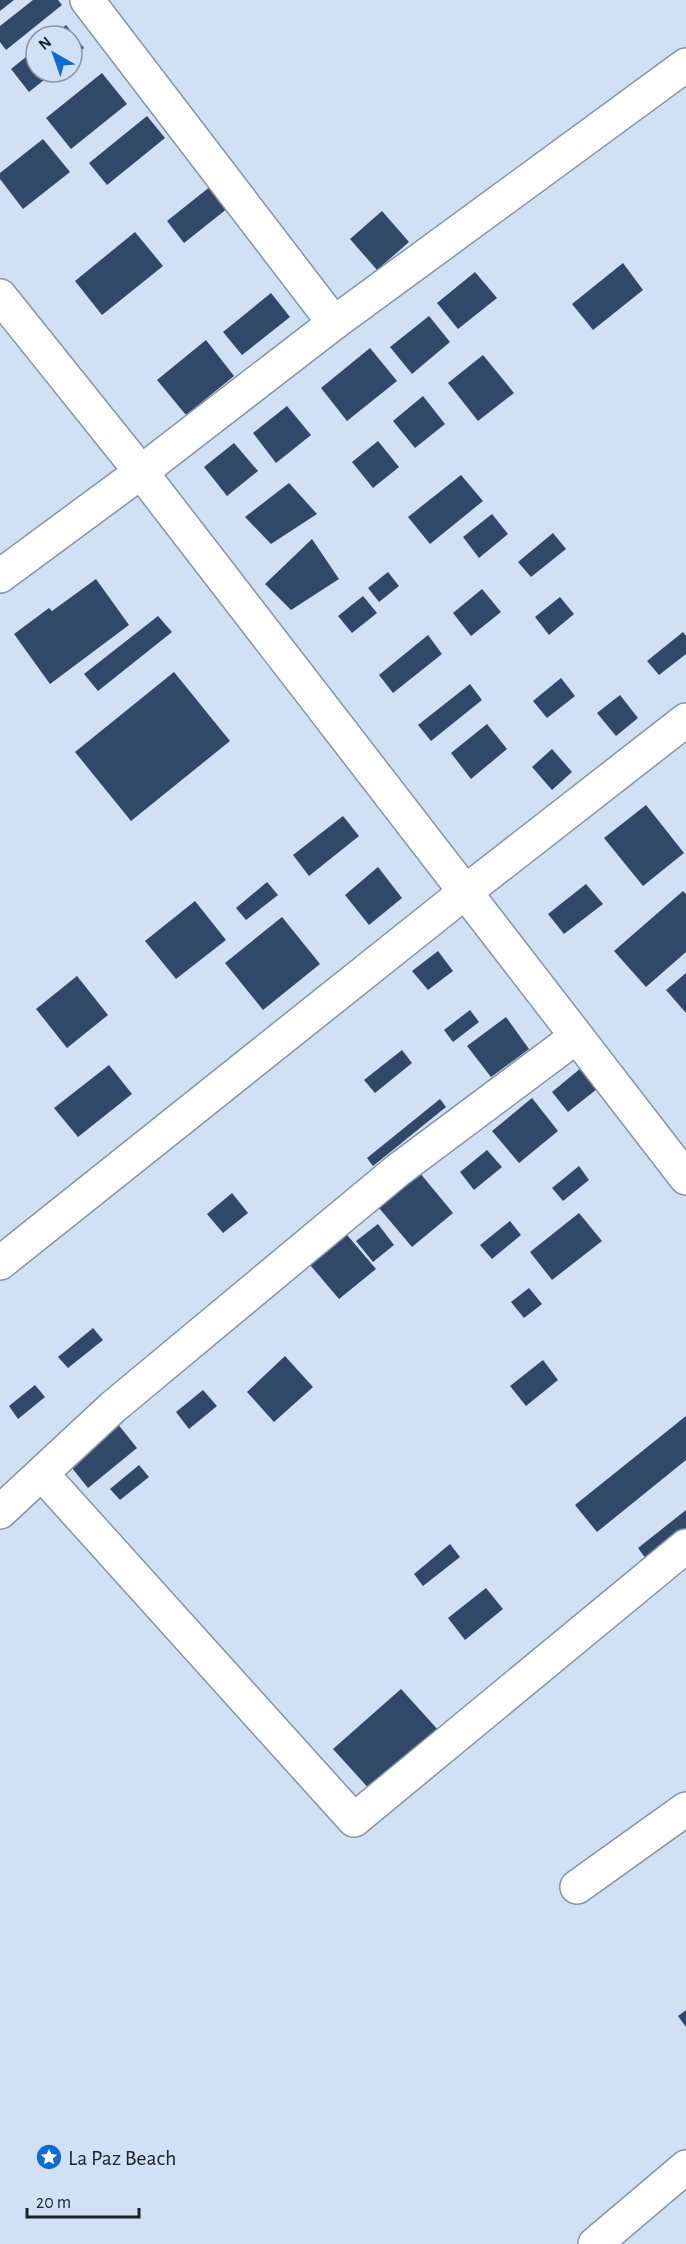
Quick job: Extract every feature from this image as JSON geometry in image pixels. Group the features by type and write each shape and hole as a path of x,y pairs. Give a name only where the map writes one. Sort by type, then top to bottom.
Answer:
{"street":[{"path":"87,0 334,323"},
{"path":"0,576 141,472 334,323 686,65"},
{"path":"0,296 141,472 686,1179"},
{"path":"0,1263 464,892 686,720"},
{"path":"0,1512 113,1407 398,1170 576,1037"},
{"path":"42,1474 354,1820 686,1546"},
{"path":"577,1887 686,1809"},
{"path":"595,2244 686,2167"}],"building":[{"path":"0,0 14,0 0,11"},
{"path":"33,0 58,0 62,5 38,24 24,24 24,36 6,50 0,42 0,26"},
{"path":"24,59 24,84 39,84 29,92 11,69"},
{"path":"102,73 127,104 71,149 46,118"},
{"path":"147,116 165,138 107,185 89,163"},
{"path":"43,139 70,172 23,209 0,179 0,173"},
{"path":"216,182 233,204 184,243 167,221"},
{"path":"382,211 409,242 377,270 350,239"},
{"path":"135,232 163,266 102,315 75,281"},
{"path":"623,263 643,290 593,330 572,304"},
{"path":"475,272 497,298 458,329 437,303"},
{"path":"271,293 290,317 242,355 223,332"},
{"path":"429,316 450,342 412,374 390,347"},
{"path":"206,340 234,376 186,415 157,380"},
{"path":"370,348 397,381 347,421 321,388"},
{"path":"483,355 514,393 478,421 448,383"},
{"path":"423,396 445,424 415,448 393,421"},
{"path":"287,406 311,435 276,463 253,433"},
{"path":"378,441 399,467 373,488 352,462"},
{"path":"234,443 258,471 227,496 204,467"},
{"path":"461,475 483,501 430,544 408,517"},
{"path":"289,483 317,514 271,544 245,517"},
{"path":"492,514 508,534 479,558 463,537"},
{"path":"553,533 566,549 531,577 518,562"},
{"path":"312,539 339,579 291,610 265,584"},
{"path":"388,572 399,586 379,602 368,588"},
{"path":"96,579 129,625 50,684 14,634 49,608 52,611"},
{"path":"482,589 501,612 471,636 453,613"},
{"path":"363,596 377,613 352,633 338,616"},
{"path":"560,597 574,614 549,635 535,617"},
{"path":"158,616 172,632 98,691 84,674"},
{"path":"683,632 686,636 686,654 659,675 647,661"},
{"path":"428,635 442,654 393,693 379,675"},
{"path":"174,672 230,741 131,821 75,752"},
{"path":"561,678 575,696 547,718 533,701"},
{"path":"470,684 482,700 431,741 418,725"},
{"path":"620,695 638,718 616,736 597,713"},
{"path":"487,724 507,749 471,779 451,753"},
{"path":"552,749 572,772 552,790 532,767"},
{"path":"646,805 684,853 643,886 604,838"},
{"path":"343,816 359,836 309,876 293,855"},
{"path":"378,867 402,898 369,925 345,895"},
{"path":"267,882 278,895 246,920 236,908"},
{"path":"586,884 603,904 564,934 548,914"},
{"path":"683,891 686,894 686,952 646,987 614,951"},
{"path":"195,901 226,940 176,979 145,941"},
{"path":"282,917 320,964 263,1010 225,963"},
{"path":"438,951 453,971 428,990 412,971"},
{"path":"686,973 686,1013 666,990"},
{"path":"77,976 108,1015 67,1048 36,1009"},
{"path":"470,1010 479,1022 453,1042 444,1030"},
{"path":"506,1017 529,1049 491,1077 467,1046"},
{"path":"402,1050 412,1063 375,1093 364,1080"},
{"path":"109,1065 132,1094 78,1137 54,1108"},
{"path":"581,1068 597,1089 568,1112 552,1092"},
{"path":"532,1098 558,1131 519,1163 492,1131"},
{"path":"440,1099 446,1107 373,1166 367,1158"},
{"path":"487,1150 502,1167 474,1190 460,1172"},
{"path":"579,1166 589,1180 563,1201 552,1188"},
{"path":"415,1167 453,1213 412,1247 374,1202"},
{"path":"232,1193 248,1213 223,1233 207,1214"},
{"path":"579,1213 602,1241 552,1280 530,1252"},
{"path":"510,1221 521,1235 492,1259 480,1245"},
{"path":"378,1224 394,1245 373,1262 356,1241"},
{"path":"342,1229 376,1269 339,1299 305,1259"},
{"path":"529,1288 542,1304 524,1318 511,1302"},
{"path":"93,1328 103,1340 68,1368 58,1357"},
{"path":"285,1356 313,1387 274,1422 247,1392"},
{"path":"543,1360 558,1380 526,1406 510,1386"},
{"path":"35,1385 45,1397 18,1419 9,1406"},
{"path":"203,1390 217,1406 189,1429 176,1412"},
{"path":"686,1416 686,1460 597,1532 575,1505"},
{"path":"117,1423 137,1448 88,1488 68,1463"},
{"path":"139,1465 149,1477 120,1500 110,1489"},
{"path":"686,1510 686,1532 649,1563 638,1548"},
{"path":"450,1544 460,1557 423,1586 414,1574"},
{"path":"486,1588 503,1609 465,1640 448,1618"},
{"path":"401,1689 440,1732 372,1792 333,1749"},
{"path":"686,2010 686,2027 678,2016"}],"place":[{"name":"La Paz Beach","path":"49,2157"}]}
